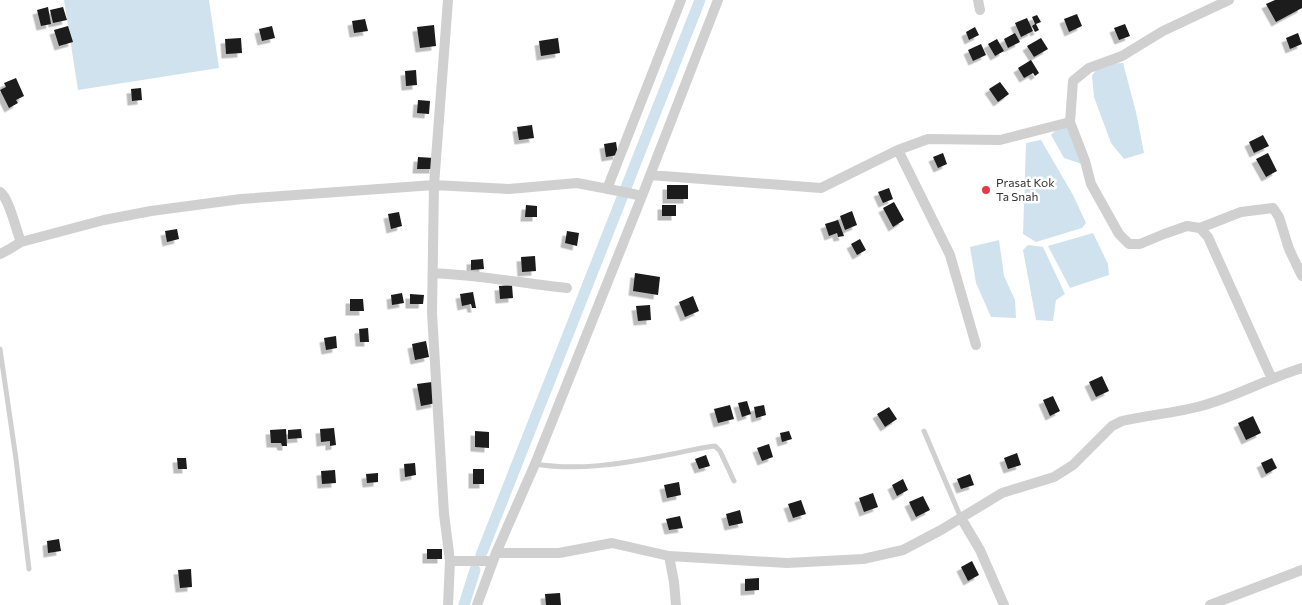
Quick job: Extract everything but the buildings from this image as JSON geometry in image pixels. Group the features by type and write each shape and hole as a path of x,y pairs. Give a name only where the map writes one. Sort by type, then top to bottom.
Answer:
{"street":[{"path":"448,0 434,185 432,313 444,514 450,561 448,605"},
{"path":"607,189 681,0"},
{"path":"477,605 642,196 718,0"},
{"path":"1229,0 1163,31 1122,56 1089,68 1074,82 1070,122 1085,161 1091,184 1119,234 1129,244 1140,244 1187,226 1200,228 1240,212 1273,208 1279,217 1289,249 1302,276"},
{"path":"650,175 821,188 898,150 928,139 1000,140 1070,122"},
{"path":"898,150 950,255 976,345"},
{"path":"0,254 21,242 104,220 151,211 241,199 434,185 509,189 577,183 642,196"},
{"path":"0,192 4,195 9,206 21,242"},
{"path":"1200,228 1208,237 1272,379"},
{"path":"433,273 459,274 524,284 567,288"},
{"path":"450,561 558,553 612,543 669,556 787,563 863,559 903,550 961,518 1002,492 1054,477 1073,464 1112,426 1122,421 1201,406 1246,391 1285,373 1302,368"},
{"path":"961,518 980,550 1004,605"},
{"path":"669,556 676,605"},
{"path":"1210,605 1302,570"}],"lane":[{"path":"0,349 29,569"},
{"path":"924,431 961,518"},
{"path":"535,464 554,467 599,466 715,446 720,450 734,481"}],"water":[{"path":"64,0 209,0 219,68 78,90"},
{"path":"1123,63 1136,112 1144,153 1124,159 1111,143 1094,97 1092,76 1100,64"},
{"path":"1059,127 1071,128 1082,164 1064,158 1051,135"},
{"path":"1041,140 1073,195 1086,223 1082,228 1036,242 1023,234 1026,143"},
{"path":"1093,233 1108,264 1109,275 1070,288 1048,246"},
{"path":"999,240 1004,276 1015,300 1016,318 991,317 976,283 970,247"},
{"path":"1028,245 1043,247 1065,294 1056,300 1053,321 1036,320 1023,250"}],"waterway":[{"path":"481,555 700,0"},
{"path":"464,605 475,570"}],"place":[{"name":"Prasat Kok Ta Snah","path":"986,190"}]}
